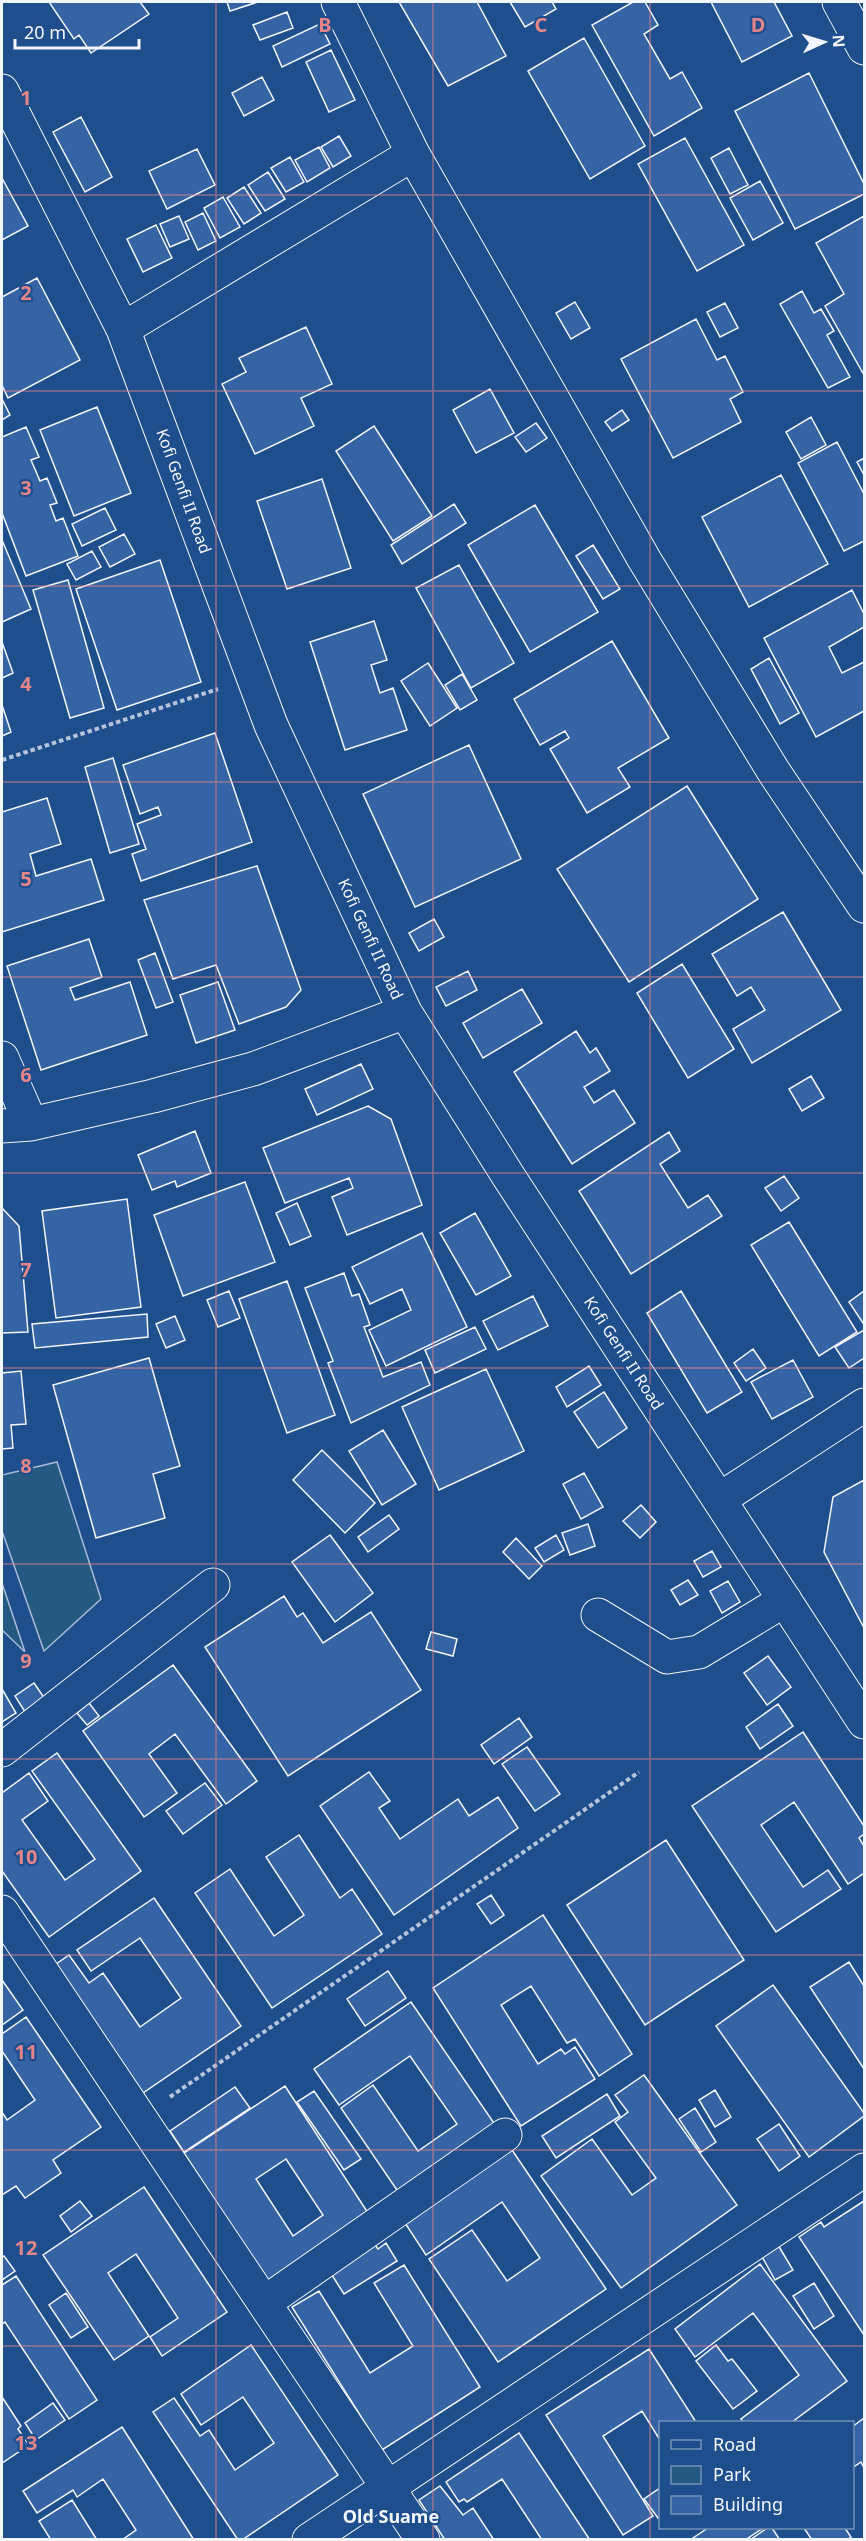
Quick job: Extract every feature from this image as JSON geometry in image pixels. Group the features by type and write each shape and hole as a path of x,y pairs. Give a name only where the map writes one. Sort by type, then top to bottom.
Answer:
{"street":[{"path":"338,2 412,154 644,559 774,772 864,906"},
{"path":"839,2 864,48"},
{"name":"Kofi Genfi II Road","path":"2,90 123,329 271,724 405,1012 507,1174 864,1722"},
{"path":"123,329 412,154"},
{"path":"2,1058 16,1125 153,1096 253,1069 405,1012"},
{"path":"720,1498 864,1405"},
{"path":"2,1750 213,1585"},
{"path":"598,1615 667,1657 699,1652 785,1600"},
{"path":"2,1912 423,2540"},
{"path":"264,2303 505,2135"},
{"path":"309,2540 864,2170"}],"path":[{"path":"2,760 253,677"},
{"path":"140,2117 639,1772"}],"green space":[{"path":"57,1462 101,1599 44,1651 2,1531 2,1475"},
{"path":"2,1583 25,1652 2,1630"}],"building":[{"path":"49,2 140,2 149,14 91,53 79,35 74,39"},
{"path":"227,2 258,2 230,11"},
{"path":"399,2 477,2 506,56 448,86"},
{"path":"510,2 552,2 556,9 525,27"},
{"path":"633,2 645,2 658,25 644,34 670,79 682,72 702,108 654,136 592,25"},
{"path":"711,2 774,2 792,36 742,62"},
{"path":"287,12 293,28 260,40 253,25"},
{"path":"320,24 330,44 282,67 273,46"},
{"path":"584,38 645,146 590,179 528,71"},
{"path":"331,50 355,100 329,112 306,62"},
{"path":"809,73 864,184 864,194 795,229 735,111"},
{"path":"262,77 274,100 244,116 232,93"},
{"path":"81,117 112,177 85,192 53,132"},
{"path":"339,136 351,156 333,167 321,147"},
{"path":"685,138 744,245 697,271 638,164"},
{"path":"319,147 330,168 307,182 295,160"},
{"path":"729,148 748,185 730,194 711,158"},
{"path":"197,149 215,185 167,209 149,171"},
{"path":"290,157 304,182 286,192 271,168"},
{"path":"268,172 285,199 265,211 248,185"},
{"path":"2,178 28,226 2,240"},
{"path":"760,181 783,223 753,240 730,198"},
{"path":"244,187 261,213 244,224 227,198"},
{"path":"223,197 240,227 220,238 204,208"},
{"path":"203,213 216,241 198,250 185,222"},
{"path":"179,216 189,239 170,247 160,224"},
{"path":"864,216 864,375 825,306 844,294 816,243"},
{"path":"156,225 172,258 143,272 127,239"},
{"path":"37,278 80,360 8,398 2,385 2,297"},
{"path":"802,291 814,313 821,309 834,331 827,335 850,377 828,388 780,304"},
{"path":"575,302 590,328 571,339 556,313"},
{"path":"725,303 738,328 720,337 707,312"},
{"path":"696,319 717,360 725,356 743,392 730,399 741,422 673,458 621,359"},
{"path":"306,327 332,384 301,398 314,426 255,454 222,384 246,372 239,358"},
{"path":"490,389 514,433 476,453 453,410"},
{"path":"2,399 10,415 2,420"},
{"path":"97,407 131,493 74,516 40,430"},
{"path":"622,410 629,420 612,431 605,422"},
{"path":"811,417 826,445 801,459 786,432"},
{"path":"536,423 547,438 526,452 515,437"},
{"path":"374,426 432,516 393,541 336,451"},
{"path":"26,427 39,457 31,460 40,481 47,478 57,503 50,505 56,521 63,518 78,556 26,576 2,513 2,437"},
{"path":"837,442 864,494 864,541 844,551 798,463"},
{"path":"864,458 864,475 857,462"},
{"path":"781,475 828,564 749,607 702,517"},
{"path":"322,479 351,568 287,589 257,501"},
{"path":"454,504 466,523 402,564 391,545"},
{"path":"535,505 598,612 530,652 468,545"},
{"path":"105,508 116,530 82,546 72,524"},
{"path":"124,534 135,554 110,567 99,547"},
{"path":"2,540 31,609 2,622"},
{"path":"593,545 620,589 603,599 576,556"},
{"path":"92,551 101,567 76,580 67,564"},
{"path":"160,560 201,682 117,710 76,589"},
{"path":"459,565 514,663 471,688 416,588"},
{"path":"68,580 104,708 70,718 33,590"},
{"path":"852,590 864,614 864,627 829,647 842,673 864,662 864,711 816,737 764,638"},
{"path":"374,621 387,660 371,665 380,693 393,688 407,730 345,750 310,642"},
{"path":"612,641 669,738 618,768 630,787 587,813 550,749 569,738 565,731 540,745 514,699"},
{"path":"2,642 13,673 2,678"},
{"path":"769,658 799,713 780,724 751,669"},
{"path":"428,663 457,708 430,726 401,681"},
{"path":"462,674 477,700 460,710 445,685"},
{"path":"2,705 11,732 2,736"},
{"path":"215,733 252,842 141,881 132,854 146,849 137,824 161,815 158,807 140,814 123,765"},
{"path":"469,745 521,859 415,907 363,794"},
{"path":"113,758 139,844 110,853 85,767"},
{"path":"687,786 758,899 629,982 557,869"},
{"path":"47,798 61,844 30,854 36,876 91,859 104,900 2,932 2,812"},
{"path":"257,866 301,990 286,1007 239,1024 216,965 173,979 144,900"},
{"path":"783,912 841,1010 752,1063 733,1029 765,1010 751,987 737,996 712,954"},
{"path":"434,919 444,937 419,951 409,933"},
{"path":"89,939 102,977 70,988 75,1000 130,982 147,1035 41,1070 7,966"},
{"path":"155,953 173,1002 156,1008 138,960"},
{"path":"682,964 734,1049 688,1078 637,993"},
{"path":"468,971 477,990 446,1006 436,987"},
{"path":"218,982 235,1030 196,1043 180,995"},
{"path":"522,989 542,1023 483,1058 463,1023"},
{"path":"576,1031 590,1053 596,1048 610,1071 584,1087 594,1103 614,1090 635,1123 572,1164 514,1072"},
{"path":"361,1064 373,1089 317,1115 305,1089"},
{"path":"811,1076 824,1098 802,1111 789,1089"},
{"path":"368,1106 391,1119 422,1205 347,1235 332,1197 353,1188 349,1178 285,1203 263,1148"},
{"path":"195,1131 211,1173 177,1187 175,1181 152,1190 138,1155"},
{"path":"669,1132 680,1151 660,1164 688,1208 708,1195 722,1216 631,1274 579,1191"},
{"path":"784,1176 799,1198 781,1211 765,1188"},
{"path":"245,1182 275,1262 183,1296 154,1215"},
{"path":"127,1199 141,1307 56,1318 42,1211"},
{"path":"297,1203 311,1236 290,1245 276,1213"},
{"path":"2,1208 19,1226 28,1332 2,1333"},
{"path":"475,1213 511,1276 476,1295 440,1233"},
{"path":"789,1222 857,1332 819,1356 751,1245"},
{"path":"422,1233 467,1327 386,1366 369,1330 411,1310 402,1289 370,1304 352,1267"},
{"path":"344,1273 352,1296 359,1294 370,1325 364,1327 383,1377 421,1362 430,1385 351,1423 328,1363 333,1361 305,1288"},
{"path":"287,1281 335,1415 287,1433 239,1299"},
{"path":"229,1291 240,1318 218,1327 207,1300"},
{"path":"681,1291 742,1392 707,1413 647,1313"},
{"path":"864,1291 864,1322 863,1323 849,1302"},
{"path":"533,1296 548,1326 498,1350 483,1321"},
{"path":"147,1314 148,1337 35,1348 32,1324"},
{"path":"175,1316 185,1340 166,1348 156,1324"},
{"path":"475,1327 486,1349 435,1373 425,1350"},
{"path":"864,1330 864,1358 849,1368 835,1347"},
{"path":"753,1349 766,1368 746,1381 734,1363"},
{"path":"149,1358 180,1466 153,1474 165,1518 96,1538 53,1385"},
{"path":"793,1360 813,1397 772,1419 751,1382"},
{"path":"589,1366 601,1385 567,1407 556,1387"},
{"path":"486,1369 524,1451 439,1490 402,1407"},
{"path":"21,1371 26,1424 11,1425 13,1448 2,1449 2,1373"},
{"path":"604,1392 627,1428 598,1448 574,1412"},
{"path":"383,1430 416,1484 382,1505 349,1451"},
{"path":"322,1450 375,1503 345,1533 293,1480"},
{"path":"584,1473 603,1507 581,1519 563,1484"},
{"path":"864,1480 864,1628 824,1552 833,1497"},
{"path":"641,1505 656,1522 640,1538 623,1521"},
{"path":"389,1515 399,1529 368,1552 358,1537"},
{"path":"588,1524 595,1546 570,1555 562,1533"},
{"path":"330,1535 373,1593 335,1622 292,1562"},
{"path":"556,1535 564,1550 544,1562 535,1548"},
{"path":"516,1538 542,1566 529,1579 503,1552"},
{"path":"712,1551 721,1567 703,1577 694,1561"},
{"path":"688,1580 698,1595 680,1605 671,1590"},
{"path":"728,1581 740,1602 722,1613 710,1591"},
{"path":"284,1596 297,1617 303,1613 323,1643 371,1612 421,1690 288,1776 205,1647"},
{"path":"431,1632 457,1639 453,1656 426,1649"},
{"path":"768,1656 791,1687 767,1705 744,1673"},
{"path":"173,1665 257,1781 226,1804 175,1734 149,1754 177,1793 144,1817 83,1731"},
{"path":"34,1683 49,1705 29,1718 15,1696"},
{"path":"2,1689 16,1713 2,1722"},
{"path":"89,1703 99,1716 87,1725 77,1713"},
{"path":"778,1704 793,1726 760,1749 746,1727"},
{"path":"519,1718 532,1737 494,1764 481,1745"},
{"path":"803,1732 864,1826 864,1834 859,1838 864,1846 864,1873 848,1884 794,1802 761,1825 803,1887 828,1870 841,1889 776,1932 692,1806"},
{"path":"527,1747 560,1794 535,1811 502,1764"},
{"path":"57,1753 141,1871 49,1937 2,1871 2,1793 29,1773 48,1801 22,1820 65,1880 95,1859 32,1771"},
{"path":"369,1772 390,1801 379,1808 400,1839 458,1799 469,1816 498,1797 518,1828 394,1915 320,1806"},
{"path":"205,1783 222,1805 183,1834 166,1811"},
{"path":"299,1835 340,1898 352,1889 382,1934 272,2008 195,1893 230,1869 274,1936 304,1915 266,1857"},
{"path":"666,1840 744,1960 645,2025 567,1905"},
{"path":"491,1895 504,1915 491,1924 477,1904"},
{"path":"154,1898 241,2026 140,2095 52,1967 69,1955 89,1983 103,1973 140,2027 181,1998 140,1938 91,1971 77,1950"},
{"path":"543,1915 632,2054 599,2076 575,2039 567,2043 531,1986 501,2005 538,2064 561,2049 565,2054 575,2047 595,2079 521,2126 433,1988"},
{"path":"849,1962 864,1986 864,2069 810,1987"},
{"path":"388,1971 406,1998 365,2026 347,1999"},
{"path":"2,1980 23,2010 2,2025"},
{"path":"773,1985 864,2113 864,2116 809,2157 716,2026"},
{"path":"411,2002 498,2129 401,2196 341,2108 373,2085 418,2151 457,2124 410,2056 339,2105 314,2069"},
{"path":"26,2017 101,2127 53,2160 61,2173 25,2198 16,2186 2,2195 2,2112 7,2120 35,2100 2,2051 2,2034"},
{"path":"644,2075 737,2205 621,2288 541,2176 592,2139 632,2195 656,2178 615,2122 628,2112 615,2095"},
{"path":"285,2086 372,2219 271,2286 184,2153","holes":["286,2159 323,2215 293,2236 256,2179"]},
{"path":"235,2087 250,2108 184,2152 170,2131"},
{"path":"715,2090 731,2117 715,2127 699,2100"},
{"path":"314,2091 361,2159 344,2170 297,2102"},
{"path":"607,2094 620,2116 556,2158 542,2136"},
{"path":"695,2108 716,2142 701,2152 679,2119"},
{"path":"779,2124 800,2156 779,2171 757,2139"},
{"path":"510,2147 606,2289 498,2362 429,2259 472,2230 507,2281 540,2258 502,2202 426,2255 403,2220"},
{"path":"144,2187 227,2312 162,2356 150,2337 178,2318 136,2254 108,2273 149,2336 114,2360 43,2255"},
{"path":"80,2201 92,2216 71,2232 60,2216"},
{"path":"864,2201 864,2335 799,2237 821,2222 824,2227"},
{"path":"373,2242 378,2249 386,2243 397,2261 344,2294 328,2269"},
{"path":"778,2245 793,2270 775,2280 761,2255"},
{"path":"4,2256 15,2271 2,2280 2,2257"},
{"path":"760,2264 847,2381 793,2421 742,2421 741,2419 799,2375 753,2313 695,2357 675,2329"},
{"path":"404,2265 480,2387 382,2450 292,2307 319,2291 370,2373 413,2346 374,2283"},
{"path":"16,2276 97,2400 69,2419 5,2322 2,2324 2,2285"},
{"path":"814,2283 834,2316 814,2329 793,2296"},
{"path":"66,2293 88,2327 71,2338 49,2305"},
{"path":"251,2345 338,2475 242,2540 238,2540 153,2412 174,2398 200,2436 209,2430 235,2470 274,2443 243,2397 201,2425 181,2394"},
{"path":"716,2345 728,2361 732,2359 757,2391 733,2409 696,2361"},
{"path":"649,2349 695,2421 659,2421 659,2438 642,2411 603,2436 653,2516 623,2535 546,2415"},
{"path":"2,2397 21,2426 18,2429 29,2445 2,2463"},
{"path":"53,2403 65,2420 36,2440 25,2423"},
{"path":"864,2418 864,2468 861,2462 854,2467 854,2426"},
{"path":"122,2427 194,2540 122,2540 136,2530 103,2479 77,2497 73,2490 37,2513 23,2491"},
{"path":"519,2433 590,2540 542,2540 502,2479 467,2502 464,2499 459,2502 446,2482"},
{"path":"440,2486 463,2515 473,2508 494,2540 445,2540 419,2500"},
{"path":"659,2489 658,2518 644,2499"},
{"path":"72,2500 97,2540 51,2540 39,2521"},
{"path":"706,2529 762,2529 745,2540 690,2540"},
{"path":"766,2529 773,2529 780,2540 750,2540"},
{"path":"805,2529 846,2529 851,2537 847,2540 812,2540"}],"district":[{"name":"Old Suame","path":"391,2517"}]}
